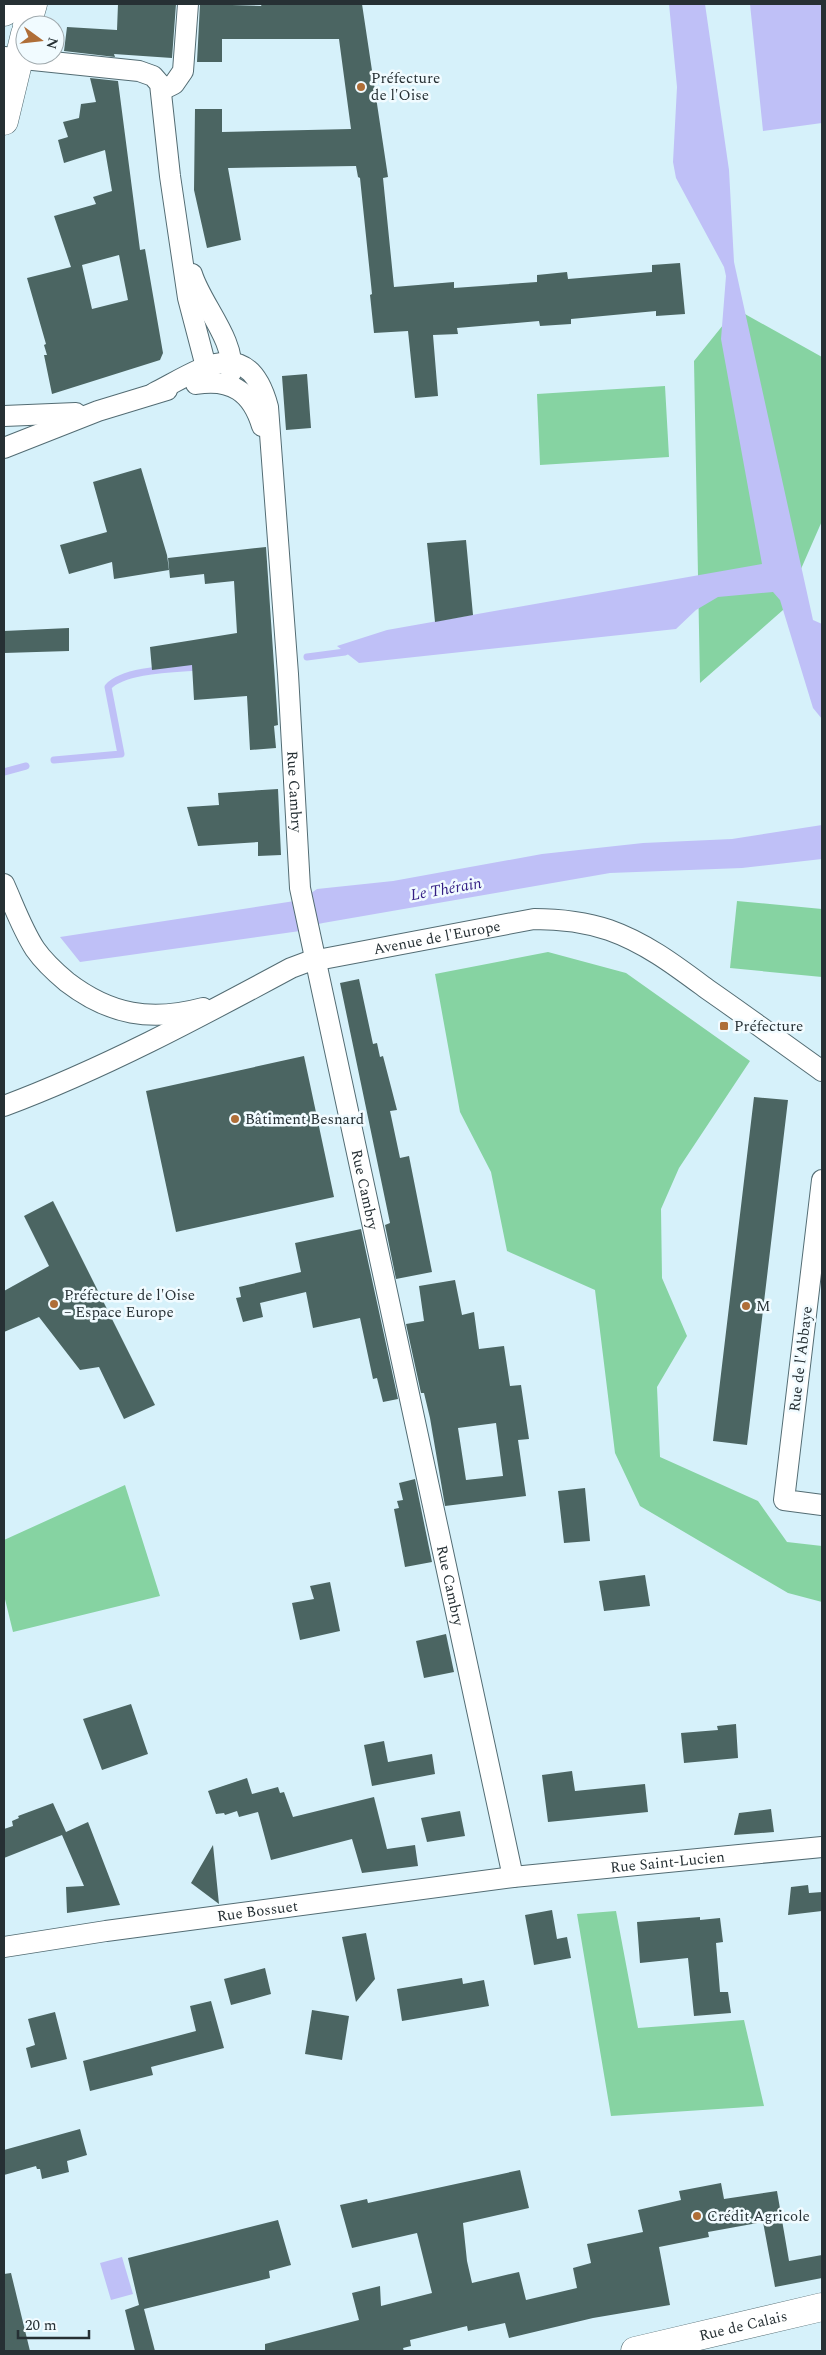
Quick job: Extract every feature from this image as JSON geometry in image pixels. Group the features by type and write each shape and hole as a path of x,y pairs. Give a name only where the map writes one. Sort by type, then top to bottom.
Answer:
{"main road":[{"path":"4,12 6,4"},
{"path":"4,121 15,56"},
{"name":"Rue de Calais","path":"646,2350 822,2307"}],"street":[{"path":"160,85 178,80 185,64 188,4"},
{"path":"65,58 147,73 160,85 170,176 191,317 213,378"},
{"path":"4,448 98,411 154,393 213,378 231,362 224,337 194,281 178,231"},
{"name":"Rue Cambry","path":"231,362 242,364 250,370 264,393 271,428 271,467 288,674 300,888 513,1877"},
{"name":"Rue Cambry","path":"213,378 245,395 255,407 262,426 271,467"},
{"path":"4,416 42,416 98,411"},
{"path":"4,884 26,931 45,962 71,985 97,1001 129,1013 146,1016 196,1010 230,1001"},
{"name":"Avenue de l'Europe","path":"4,1106 38,1093 181,1027 290,968 315,960 534,918 569,920 592,925 629,939 660,955 822,1071"},
{"name":"Avenue de l'Europe","path":"4,1121 38,1093"},
{"name":"Rue de l'Abbaye","path":"822,1180 784,1500 822,1505"},
{"name":"Rue Saint-Lucien","path":"513,1877 822,1847"},
{"name":"Rue Bossuet","path":"4,1947 106,1931 513,1877"}],"green space":[{"path":"736,309 822,357 822,521 783,610 700,683 694,361"},
{"path":"665,386 669,457 540,465 537,394"},
{"path":"737,901 822,909 822,977 730,968"},
{"path":"548,952 626,973 750,1061 679,1168 661,1209 662,1278 687,1336 657,1387 660,1457 758,1501 787,1542 822,1546 822,1602 788,1593 640,1506 615,1453 595,1290 507,1251 491,1172 460,1112 435,974"},
{"path":"125,1485 160,1596 13,1632 4,1595 4,1540"},
{"path":"616,1911 638,2028 744,2020 764,2106 611,2116 577,1914"}],"water":[{"path":"669,4 705,4 729,170 734,262 813,620 822,624 822,719 813,708 780,600 773,592 718,597 696,610 676,629 359,663 337,646 387,630 762,564 721,339 726,276 724,267 676,178 673,162 677,87"},
{"path":"750,4 822,4 822,123 763,131"},
{"name":"Le Thérain","path":"822,825 822,859 742,868 610,873 323,923 305,927 300,931 80,962 60,937 301,900 317,889 393,881 542,854 643,843 732,839"},
{"path":"122,2257 133,2294 111,2300 100,2263"}],"building":[{"path":"118,4 176,4 172,58 114,54 115,57 65,51 67,27 117,30"},
{"path":"200,4 261,6 262,4 362,4 388,177 383,178 394,287 454,282 454,288 537,282 537,275 567,272 568,279 652,272 652,265 680,263 685,314 656,316 656,311 571,319 571,324 540,326 539,321 457,328 458,334 433,335 438,396 415,398 408,331 374,333 370,295 372,294 360,178 358,177 356,166 228,168 241,240 207,248 194,190 195,109 222,109 222,132 351,129 339,39 222,39 222,62 197,62"},
{"path":"90,78 118,81 140,250 145,249 163,353 160,360 52,394 44,355 47,355 44,345 46,344 27,278 71,267 54,216 96,204 93,197 112,191 105,150 64,163 58,140 68,137 63,122 79,118 81,104 96,102","holes":["119,255 128,300 92,309 82,265"]},
{"path":"307,374 311,428 286,430 282,376"},
{"path":"141,468 167,555 169,570 114,579 112,562 69,574 60,545 107,532 93,482"},
{"path":"466,540 473,615 435,622 427,543"},
{"path":"266,547 278,725 274,726 276,748 250,750 247,696 194,700 192,665 152,670 150,647 237,633 234,581 205,584 204,574 170,578 168,558"},
{"path":"69,628 69,651 4,653 4,631"},
{"path":"278,789 281,855 258,856 258,842 198,846 187,807 219,805 218,793"},
{"path":"359,979 373,1044 377,1043 380,1057 383,1056 397,1110 390,1111 400,1158 409,1156 432,1272 396,1279 385,1225 390,1223 340,983"},
{"name":"Bâtiment Besnard","path":"304,1056 334,1197 176,1232 146,1091"},
{"name":"M","path":"754,1097 788,1100 747,1445 713,1441"},
{"name":"Préfecture de l'Oise – Espace Europe","path":"53,1201 155,1405 124,1419 99,1367 80,1370 39,1317 4,1332 4,1291 49,1266 24,1216"},
{"path":"361,1229 398,1399 383,1402 377,1378 373,1379 360,1318 313,1328 306,1292 260,1303 263,1317 243,1322 236,1298 241,1297 239,1287 301,1272 295,1243"},
{"path":"455,1280 462,1315 474,1312 479,1349 504,1346 510,1386 521,1385 529,1439 518,1440 526,1496 445,1506 430,1418 424,1393 421,1393 406,1324 424,1321 419,1286","holes":["496,1423 503,1476 466,1480 458,1428"]},
{"path":"415,1479 432,1562 405,1567 394,1509 399,1508 397,1501 403,1500 399,1483"},
{"path":"585,1488 590,1541 564,1543 558,1491"},
{"path":"645,1575 650,1606 604,1611 599,1581"},
{"path":"330,1582 340,1631 300,1640 292,1603 314,1599 310,1586"},
{"path":"446,1634 454,1672 424,1678 416,1641"},
{"path":"131,1704 148,1754 102,1770 83,1719"},
{"path":"736,1724 738,1758 684,1763 681,1733 718,1730 717,1726"},
{"path":"384,1741 388,1762 432,1754 435,1774 372,1786 364,1745"},
{"path":"572,1771 575,1791 645,1784 648,1812 548,1822 542,1775"},
{"path":"247,1778 252,1794 278,1787 280,1793 284,1792 293,1817 374,1797 387,1849 415,1845 418,1866 362,1873 352,1839 271,1860 258,1812 239,1817 237,1811 225,1815 224,1813 216,1814 208,1791"},
{"path":"53,1803 66,1832 88,1822 120,1905 67,1913 66,1887 84,1886 62,1835 4,1858 4,1829 13,1826 12,1821 19,1818 18,1816"},
{"path":"771,1809 774,1832 734,1835 739,1813"},
{"path":"460,1811 465,1836 427,1842 421,1818"},
{"path":"213,1845 219,1904 191,1883"},
{"path":"808,1885 809,1893 822,1892 822,1911 788,1915 791,1887"},
{"path":"552,1910 557,1939 567,1937 571,1958 534,1965 525,1915"},
{"path":"700,1917 700,1920 720,1918 723,1942 716,1943 720,1992 728,1992 731,2013 694,2016 688,1958 640,1963 637,1922"},
{"path":"366,1933 375,1979 356,2002 342,1937"},
{"path":"265,1968 271,1994 231,2005 224,1979"},
{"path":"462,1978 463,1984 484,1980 489,2006 402,2021 397,1989"},
{"path":"211,2001 224,2048 151,2067 153,2075 90,2091 83,2061 196,2031 190,2006"},
{"path":"312,2010 349,2016 342,2060 305,2054"},
{"path":"55,2012 67,2059 31,2068 26,2048 35,2045 28,2019"},
{"path":"80,2129 87,2155 67,2161 69,2172 42,2179 40,2169 37,2169 36,2166 4,2175 4,2150"},
{"path":"520,2170 529,2208 463,2223 467,2261 472,2283 519,2272 526,2300 577,2288 573,2268 591,2263 587,2244 643,2232 638,2210 681,2200 679,2191 721,2183 724,2199 777,2191 789,2261 822,2255 822,2278 775,2287 763,2222 708,2232 709,2237 659,2247 670,2305 593,2318 509,2338 505,2323 468,2331 467,2326 410,2340 411,2346 403,2348 404,2351 265,2351 265,2344 359,2320 352,2293 380,2286 381,2306 432,2293 417,2233 352,2248 340,2205 367,2199 368,2203"},
{"path":"278,2220 291,2265 269,2271 270,2278 144,2309 155,2351 135,2351 125,2310 139,2305 128,2258"},
{"path":"11,2273 30,2351 4,2351 4,2274"}],"waterway":[{"path":"307,657 345,652"},
{"path":"54,760 121,754 108,687 116,681 138,673 200,667"},
{"path":"4,772 26,766"}],"place":[{"name":"Préfecture de l'Oise","path":"361,87"},
{"name":"Préfecture","path":"724,1026"},
{"name":"Bâtiment Besnard","path":"235,1119"},
{"name":"Préfecture de l'Oise – Espace Europe","path":"54,1304"},
{"name":"M","path":"746,1306"},
{"name":"Crédit Agricole","path":"697,2216"}]}
